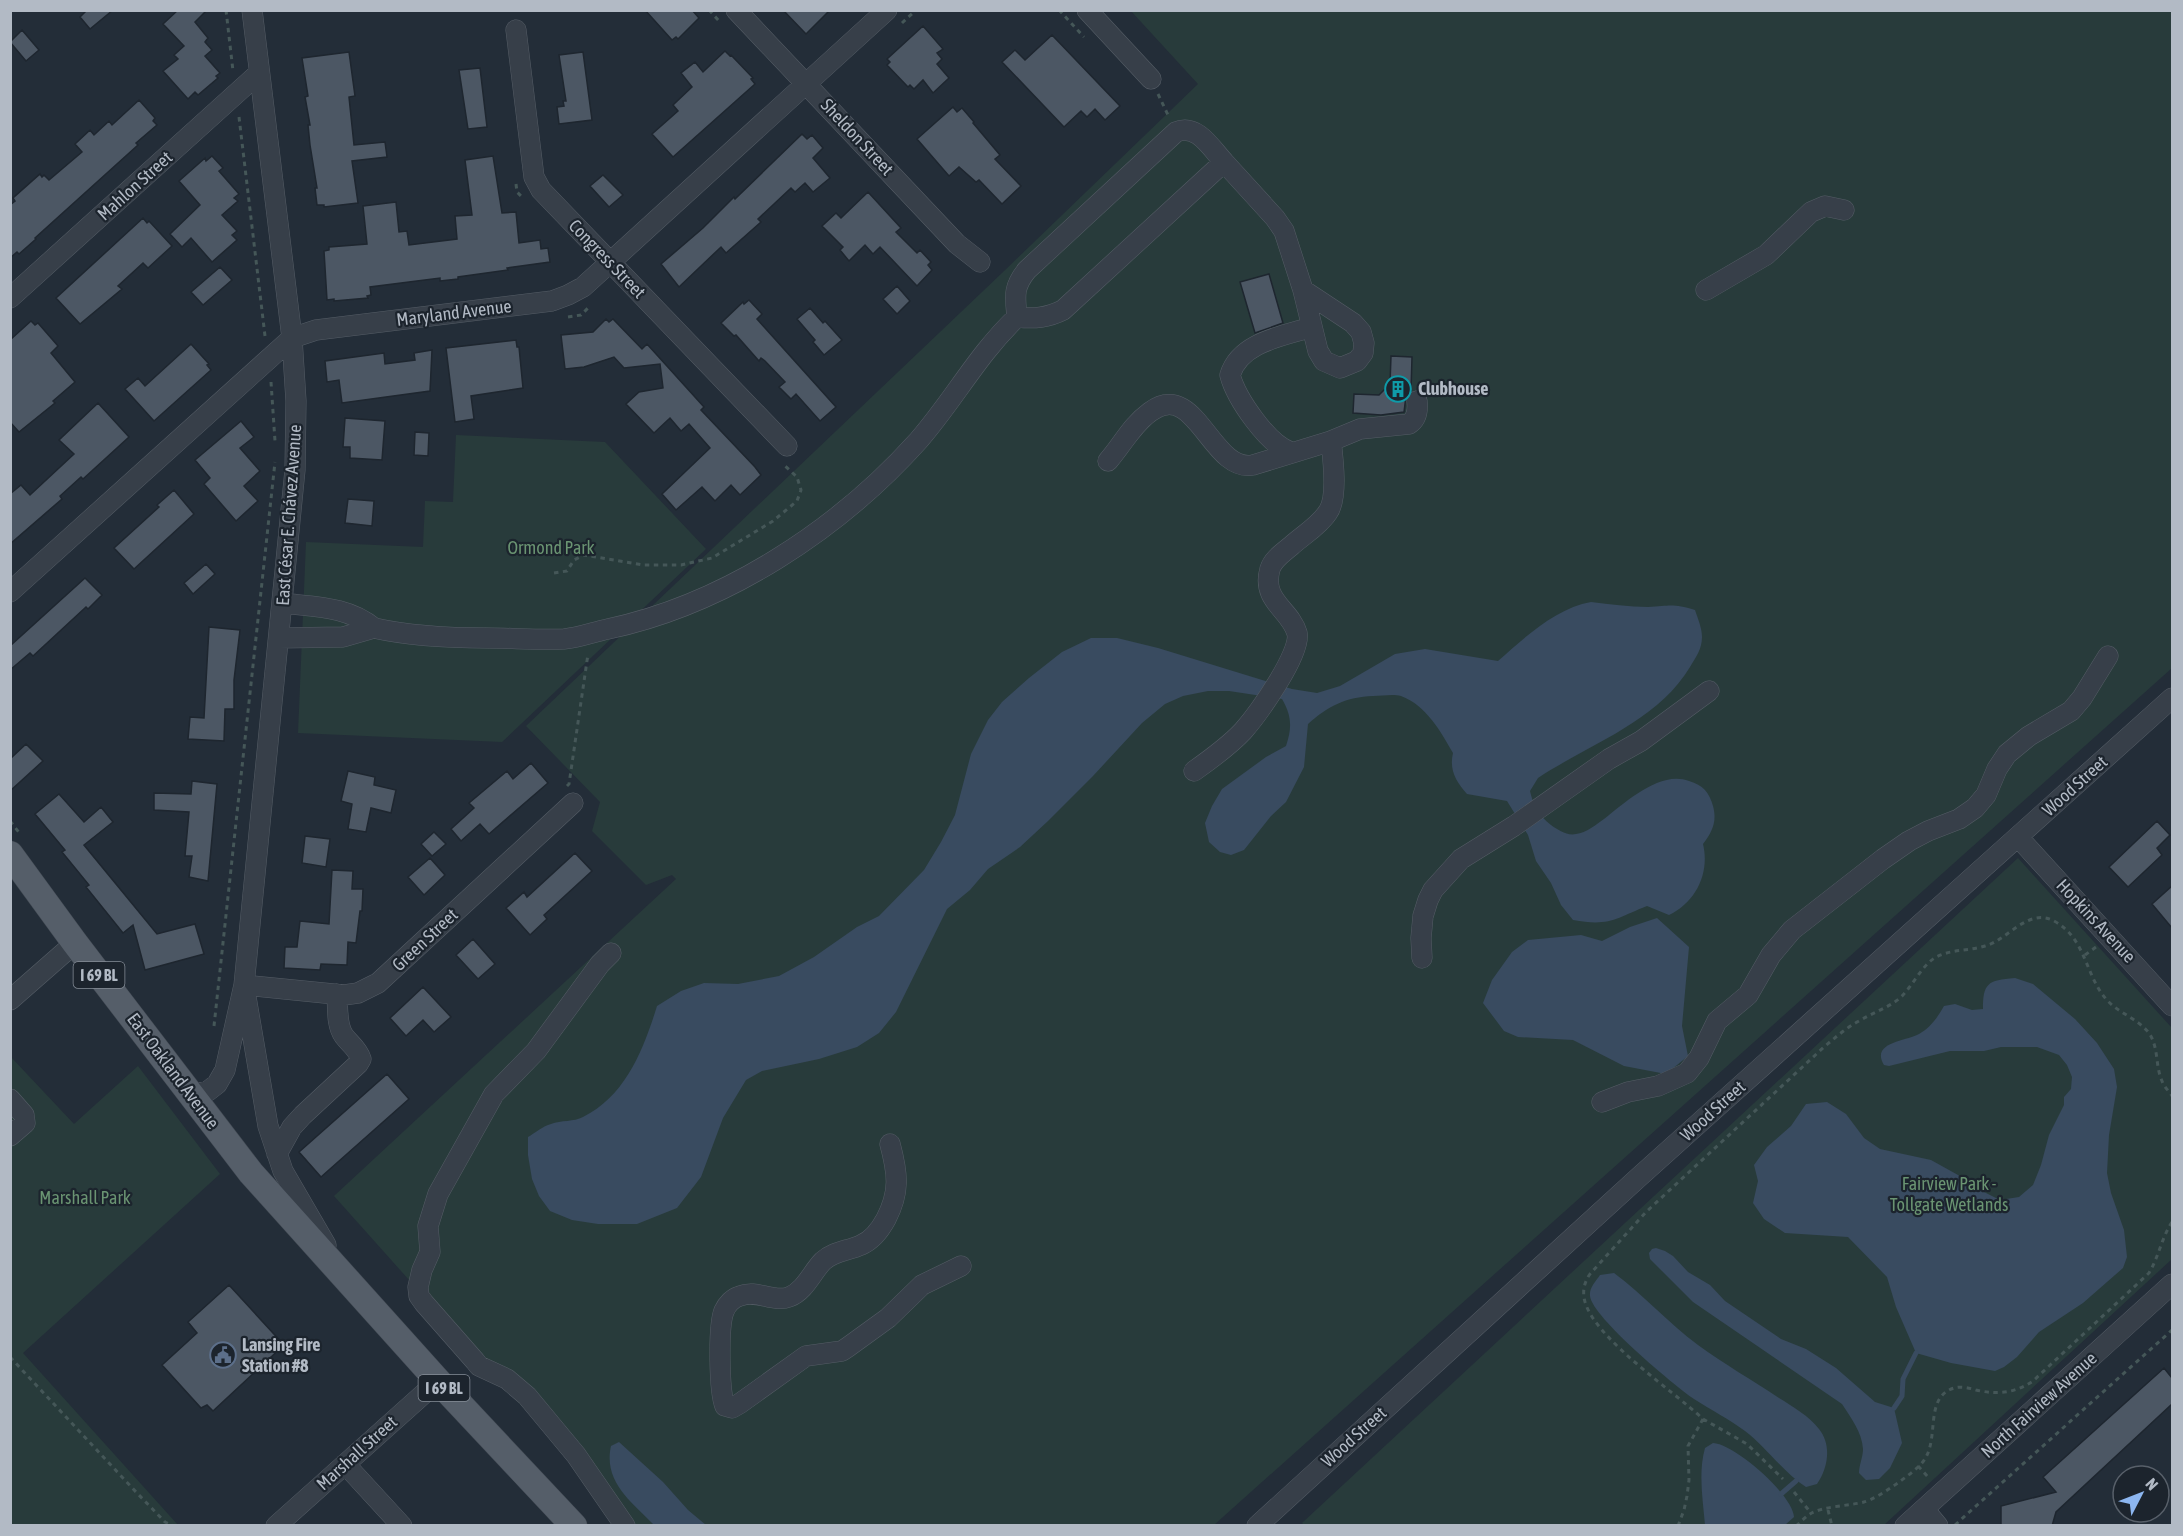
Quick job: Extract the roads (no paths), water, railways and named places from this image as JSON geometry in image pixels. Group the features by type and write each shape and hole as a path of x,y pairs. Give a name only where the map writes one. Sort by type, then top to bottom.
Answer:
{"main road":[{"name":"East Oakland Avenue","path":"17,847 75,943 190,1095 251,1173 346,1280"},
{"name":"I 69 BL","path":"346,1280 574,1526"}],"street":[{"name":"East César E. Chávez Avenue","path":"190,1095 208,1091 217,1084 225,1070 244,985 295,470 296,401 292,338 252,10"},
{"name":"Sheldon Street","path":"736,10 957,244 980,262"},
{"name":"Maryland Avenue","path":"10,592 292,338 316,330 552,301 568,296 582,287 887,10"},
{"path":"1087,10 1151,79"},
{"name":"Congress Street","path":"516,30 534,177 541,190 610,262 784,454"},
{"name":"Mahlon Street","path":"10,298 259,73"},
{"path":"282,603 344,611 362,619 374,628 395,633 467,638 566,639 645,621 702,599 766,567 823,527 917,442 942,412 984,351 1017,317 1015,297 1018,282 1027,270 1176,132 1184,129 1192,130 1224,162 1284,231 1303,290 1318,351 1324,361 1340,368 1358,361 1364,352 1361,332 1353,323 1303,290"},
{"path":"1017,317 1032,319 1050,316 1063,309 1224,162"},
{"path":"1706,290 1766,255 1811,212 1825,206 1844,210"},
{"path":"1291,452 1277,446 1266,433 1238,395 1230,375 1239,357 1253,348 1312,327"},
{"path":"1108,461 1134,426 1150,411 1164,404 1182,408 1224,453 1240,465 1253,465 1331,441 1360,429 1409,424 1414,421 1417,401"},
{"path":"1194,771 1242,732 1263,704 1294,654 1298,637 1294,626 1278,607 1270,592 1268,580 1270,571 1279,556 1311,530 1332,506 1334,495 1331,441"},
{"path":"279,638 344,637 374,628"},
{"path":"1602,1102 1628,1092 1658,1086 1687,1073 1699,1058 1717,1021 1748,995 1771,955 1792,930 1883,858 1909,841 1959,819 1975,808 1986,795 2007,753 2029,736 2071,711 2082,698 2108,656"},
{"path":"1422,958 1423,916 1433,890 1464,855 1514,826 1609,759 1641,741 1709,691"},
{"name":"Wood Street","path":"1257,1526 1657,1161 2172,699"},
{"name":"Green Street","path":"244,985 337,994 358,993 378,983 567,798"},
{"name":"Hopkins Avenue","path":"2018,837 2172,1006"},
{"path":"10,1000 75,943"},
{"path":"611,953 600,964 536,1051 489,1101 435,1203 428,1226 430,1251 422,1270 418,1296 474,1361 517,1387 549,1420 625,1526"},
{"name":"East César E. Chávez Avenue","path":"244,985 268,1126 277,1154 283,1171 346,1280"},
{"path":"277,1154 292,1127 361,1059 359,1053 339,1028 337,994"},
{"path":"10,1099 24,1115 25,1123 10,1136"},
{"path":"890,1144 897,1186 895,1199 883,1225 872,1238 861,1245 832,1254 824,1260 805,1285 790,1297 779,1300 748,1294 735,1298 727,1305 721,1325 721,1396 725,1406 728,1409 739,1404 806,1356 842,1351 888,1318 922,1285 961,1266"},
{"name":"North Fairview Avenue","path":"1905,1526 2172,1284"},
{"name":"Marshall Street","path":"276,1526 438,1381"},
{"path":"345,1464 402,1526"},
{"path":"1924,1509 1938,1526"}],"water":[{"path":"1591,602 1641,607 1676,606 1695,610 1701,630 1701,645 1690,667 1660,703 1621,730 1538,778 1530,791 1531,796 1537,810 1547,822 1560,831 1573,834 1591,828 1655,784 1678,779 1702,787 1710,797 1715,816 1712,830 1703,844 1705,855 1702,876 1687,903 1669,915 1647,906 1620,918 1604,922 1573,920 1561,905 1551,883 1536,861 1528,835 1507,801 1467,794 1454,775 1453,753 1438,728 1418,706 1398,695 1363,697 1346,701 1330,707 1308,724 1304,767 1286,802 1271,816 1244,850 1231,855 1220,852 1209,842 1205,823 1212,806 1222,789 1266,757 1286,746 1290,728 1288,711 1282,699 1229,691 1208,691 1183,696 1165,704 1142,723 1048,821 1020,847 988,869 970,890 947,909 896,1012 879,1033 857,1047 819,1059 762,1071 746,1080 723,1118 701,1177 677,1208 637,1224 598,1224 572,1220 550,1211 539,1196 532,1179 528,1137 548,1125 583,1117 611,1097 622,1084 639,1054 657,1006 681,991 704,983 738,984 779,976 814,957 857,927 879,916 924,870 955,815 971,754 988,720 1002,702 1062,652 1091,638 1117,638 1158,648 1292,689 1317,693 1340,686 1395,654 1425,649 1498,661 1553,617 1578,605"},
{"path":"1657,918 1689,947 1682,1026 1688,1056 1666,1074 1624,1066 1573,1040 1518,1037 1504,1031 1483,1003 1492,980 1512,952 1528,940 1581,935 1602,941 1630,927"},
{"path":"2015,978 2033,984 2075,1019 2097,1043 2114,1069 2117,1087 2109,1135 2107,1173 2111,1193 2124,1230 2127,1257 2123,1268 2083,1303 2039,1332 2017,1357 1995,1371 1951,1363 1916,1353 1896,1307 1887,1277 1848,1237 1785,1233 1764,1219 1753,1203 1758,1181 1754,1165 1767,1147 1791,1126 1806,1104 1827,1102 1846,1114 1864,1138 1880,1149 1931,1160 1958,1175 1970,1185 2000,1200 2019,1197 2033,1185 2049,1135 2064,1105 2064,1097 2071,1089 2072,1077 2067,1065 2059,1055 2037,1047 2001,1047 1984,1051 1950,1051 1889,1066 1884,1065 1881,1057 1886,1047 1927,1029 1944,1006 1955,1004 1972,1010 1983,1009 1984,994 1988,985 1998,980"},
{"path":"1656,1248 1673,1256 1688,1272 1710,1285 1725,1301 1781,1339 1806,1349 1836,1368 1875,1402 1894,1408 1902,1443 1890,1468 1879,1479 1866,1480 1859,1473 1863,1449 1861,1437 1842,1404 1693,1302 1650,1259 1649,1253"},
{"path":"1614,1273 1698,1345 1795,1408 1815,1424 1823,1435 1827,1449 1824,1471 1817,1484 1806,1487 1798,1481 1745,1431 1684,1392 1604,1319 1594,1306 1590,1293 1600,1275"},
{"path":"619,1442 706,1525 654,1525 615,1481 611,1470 611,1446"},
{"path":"1713,1443 1735,1452 1761,1472 1784,1496 1794,1517 1785,1525 1705,1525 1702,1467 1705,1448"}],"waterway":[{"path":"1894,1408 1902,1396 1903,1379 1916,1353"},
{"path":"1781,1494 1796,1481"}],"place":[{"name":"Clubhouse","path":"1398,389"},
{"name":"Lansing Fire Station #8","path":"223,1355"}],"park label":[{"name":"Ormond Park","path":"551,548"},
{"name":"Fairview Park - Tollgate Wetlands","path":"1949,1194"},
{"name":"Marshall Park","path":"85,1198"}]}
